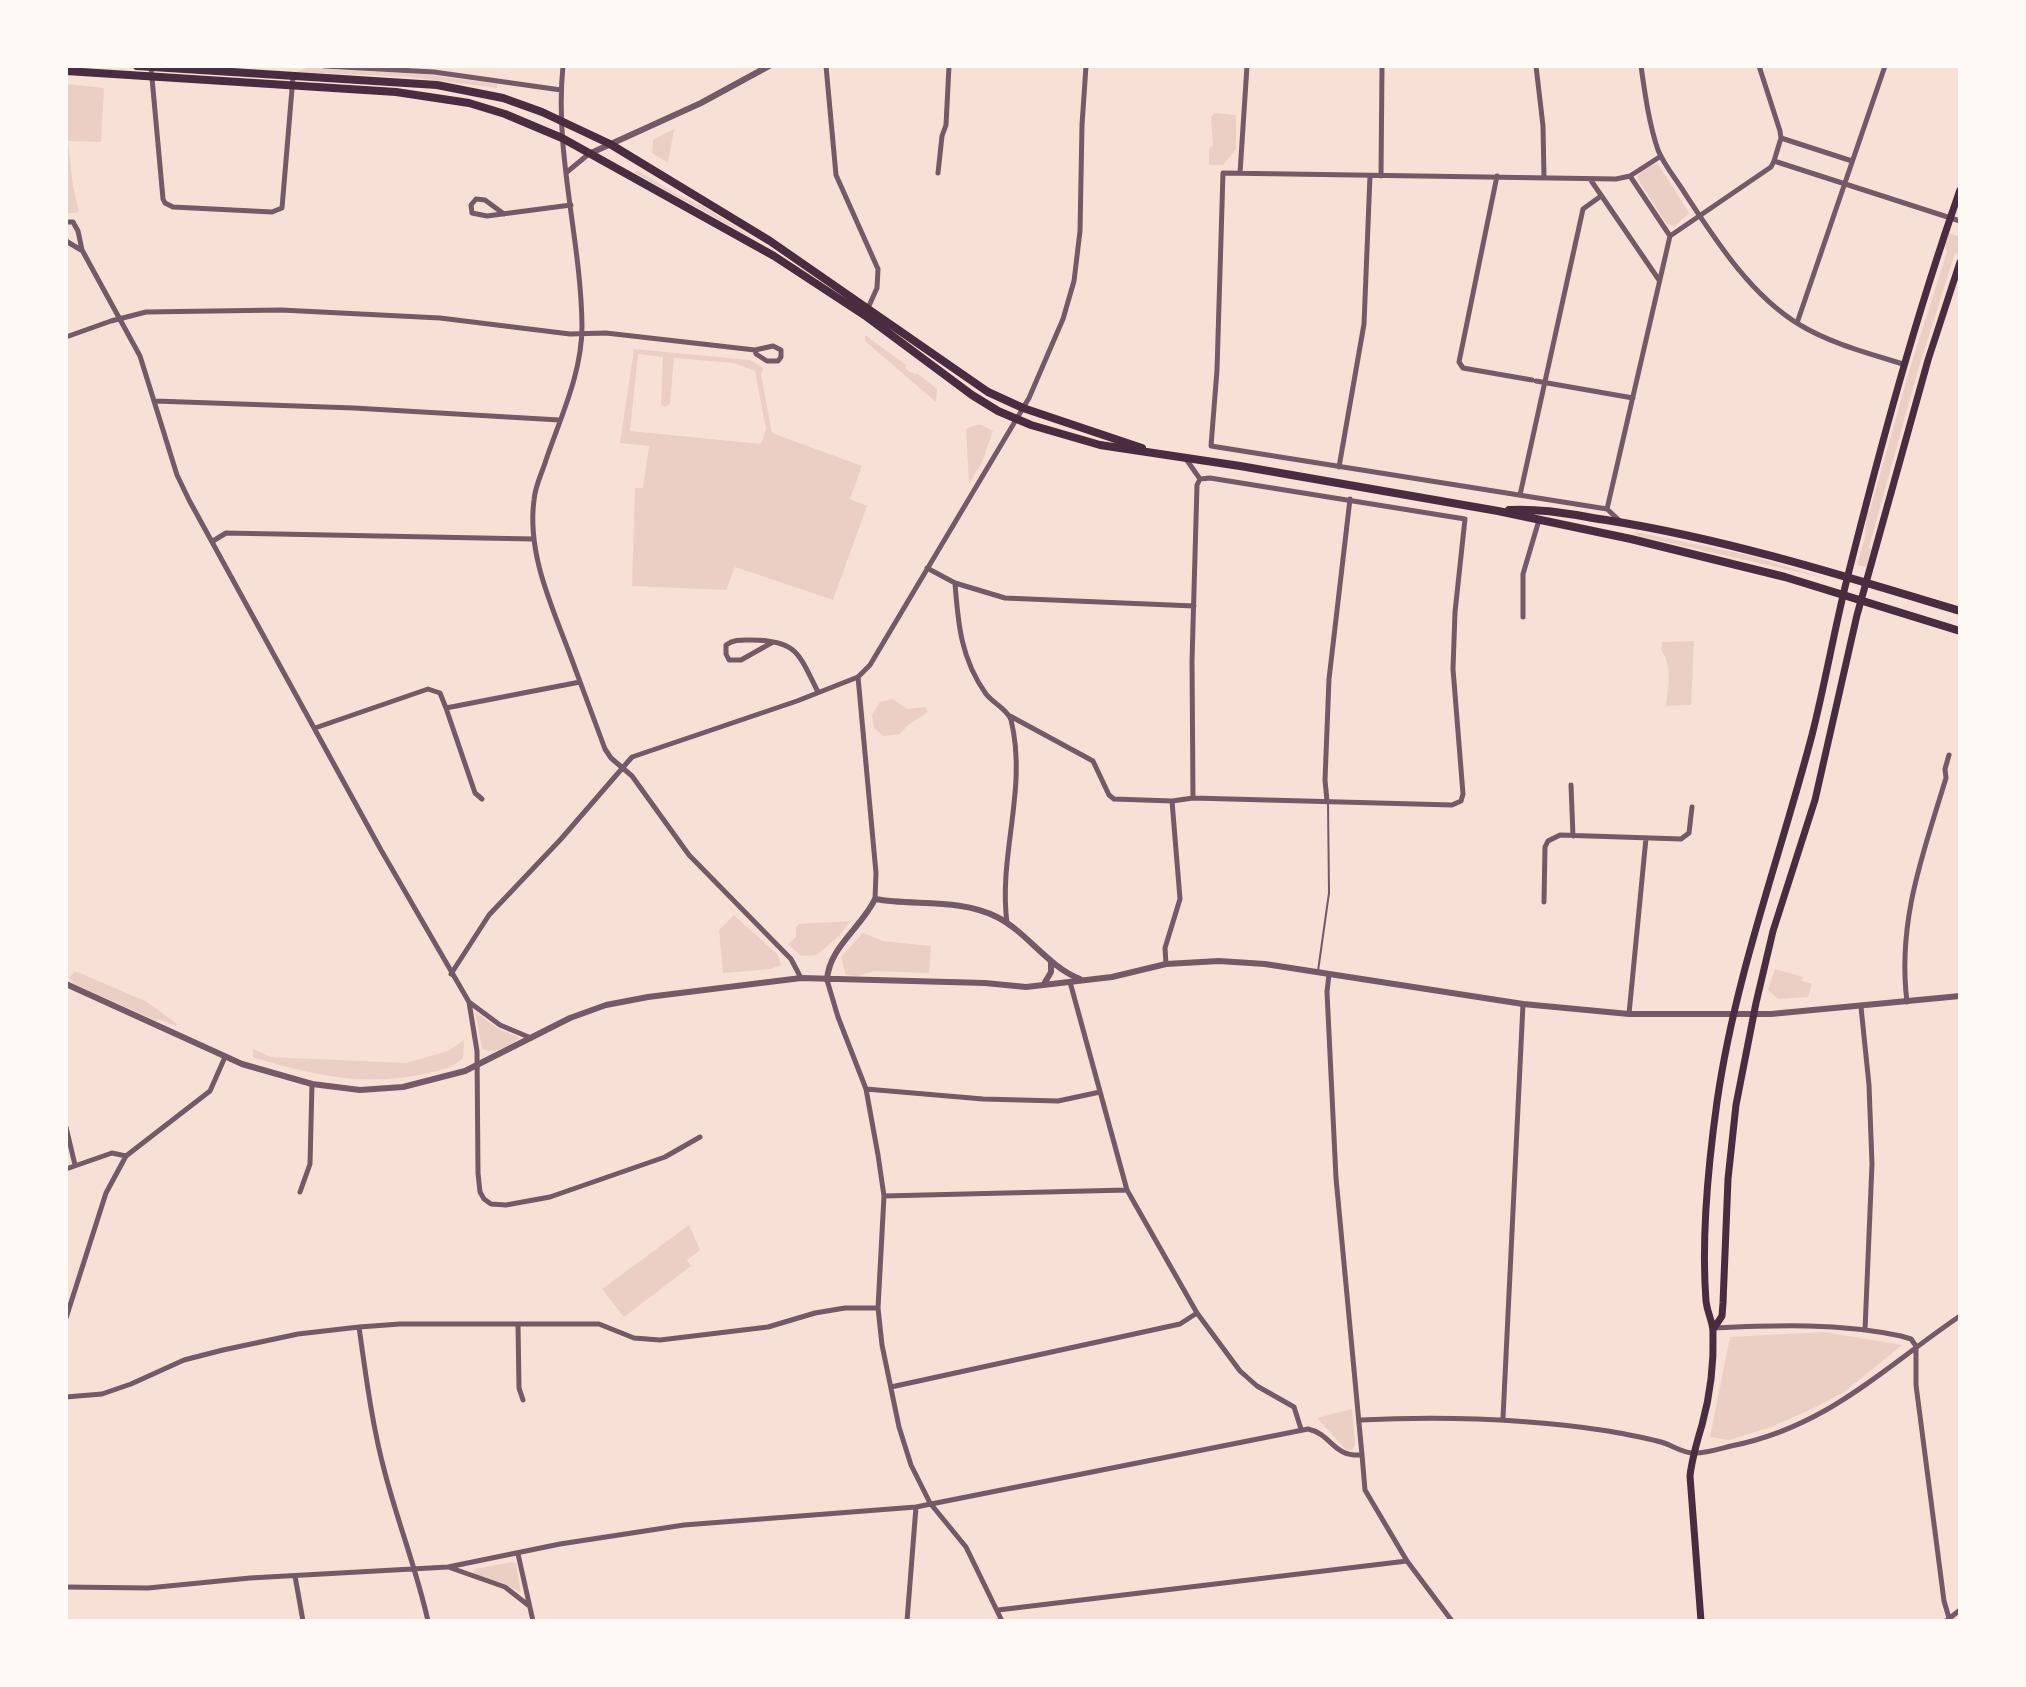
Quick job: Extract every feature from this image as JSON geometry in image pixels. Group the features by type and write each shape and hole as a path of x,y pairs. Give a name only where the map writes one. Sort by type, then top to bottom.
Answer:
{"main road":[{"path":"137,66 151,72"},
{"path":"66,71 151,72 449,87 503,98 561,119 610,144 770,241 972,382 1023,408 1154,453"},
{"path":"292,81 469,103 562,138 813,280 972,395 1014,419 1091,443 1498,511 1690,553 1960,631"},
{"path":"1714,1328 1706,1301 1708,1186 1717,1104 1733,1014 1800,779 1847,577 1903,364 1960,190"},
{"path":"1701,1621 1690,1476 1692,1454 1703,1424 1711,1376 1714,1328 1722,1316 1728,1179 1736,1105 1773,931 1815,800 1861,601 1928,360 1960,262"},
{"path":"1498,511 1525,509 1684,535 1847,577 1960,611"}],"street":[{"path":"324,66 434,69 561,90"},
{"path":"563,66 562,138 579,281 581,334 580,361 534,499 533,539 544,587 605,749 632,776 689,855 791,959 801,978"},
{"path":"567,173 591,153 701,103 769,66"},
{"path":"826,66 836,175 878,269 877,288 868,308"},
{"path":"938,173 946,125 949,66"},
{"path":"451,974 489,915 632,757 740,722 858,677 870,665 1023,408 1063,319 1074,281 1080,231 1086,66"},
{"path":"1240,173 1247,66"},
{"path":"1381,176 1382,66"},
{"path":"1536,66 1543,126 1544,177"},
{"path":"1641,66 1661,156 1700,216 1740,269 1784,314 1797,323 1847,347 1903,364"},
{"path":"1607,509 1670,236 1771,167 1774,161 1781,138 1759,66"},
{"path":"1797,323 1885,66"},
{"path":"151,72 163,199 168,206 272,212 282,208 292,81"},
{"path":"1781,138 1852,161"},
{"path":"1622,523 1607,509 1211,446 1217,370 1223,173 1616,179 1630,176 1661,156"},
{"path":"1774,161 1960,221"},
{"path":"1339,467 1364,324 1370,176"},
{"path":"1497,176 1459,362 1463,368 1633,398"},
{"path":"1630,176 1670,236"},
{"path":"1589,179 1660,280"},
{"path":"1520,495 1583,209 1601,196"},
{"path":"504,214 485,200 476,199 471,205 472,213 476,215 504,214 571,205"},
{"path":"66,222 73,222 77,227 82,250 140,356 177,475 451,974 469,1002 500,1025 532,1038"},
{"path":"66,241 82,250"},
{"path":"66,337 146,312 322,312 440,318 755,350 773,346 780,349 782,354 778,361 771,362 758,357 755,350"},
{"path":"155,401 339,407 559,420"},
{"path":"1185,459 1200,479"},
{"path":"955,583 962,648 987,695 1010,716 1093,761 1112,798 1452,805 1461,801 1463,794 1453,669 1455,612 1467,523 1462,517 1210,478 1200,479"},
{"path":"1193,798 1194,606 1197,485 1200,479"},
{"path":"1327,801 1329,679 1350,499"},
{"path":"1523,617 1523,574 1539,520"},
{"path":"213,541 226,533 533,539"},
{"path":"927,568 955,583 1005,598 1194,606"},
{"path":"773,642 741,660 729,660 726,654 726,645 732,640 773,642 798,653 818,692"},
{"path":"858,677 876,873 875,899 836,953 827,980 866,1089 884,1196 878,1308 882,1345 899,1427 911,1465 930,1503 966,1547 1002,1621"},
{"path":"446,708 580,682"},
{"path":"315,728 428,689 440,693 475,793 482,799"},
{"path":"1007,924 1017,758 1010,716"},
{"path":"1907,1002 1904,952 1908,908 1946,778 1949,755"},
{"path":"1571,785 1573,836"},
{"path":"1166,964 1165,948 1180,899 1172,801"},
{"path":"1544,902 1545,847 1553,837 1681,839 1689,833 1692,807"},
{"path":"1629,1014 1646,838"},
{"path":"875,899 959,906 989,914 1007,924 1051,962 1084,981"},
{"path":"66,984 225,1057 279,1076 360,1090 403,1087 438,1080 478,1066 570,1018 627,1000 801,978 985,983 1022,987 1112,977 1166,964 1230,961 1329,973 1523,1004 1629,1014 1754,1014 1960,996"},
{"path":"1043,985 1049,976 1051,962"},
{"path":"1329,973 1327,992 1336,1178 1365,1490 1407,1561 1452,1621"},
{"path":"1070,982 1127,1190 1197,1313 1240,1371 1257,1386 1294,1407 1301,1429"},
{"path":"469,1002 478,1066 478,1178 480,1194 491,1204 515,1205 550,1197 665,1157 700,1137"},
{"path":"1503,1418 1523,1004"},
{"path":"1861,1007 1869,1085 1872,1164 1865,1330"},
{"path":"66,1318 106,1193 126,1156 201,1100 216,1081 225,1057"},
{"path":"300,1192 310,1164 312,1084"},
{"path":"866,1089 983,1099 1058,1101 1100,1092"},
{"path":"66,1127 75,1165"},
{"path":"66,1169 112,1153 126,1156"},
{"path":"884,1196 1127,1190"},
{"path":"66,1397 102,1394 184,1360 223,1350 298,1334 359,1327 400,1324 599,1324 634,1338 660,1340 768,1327 845,1308 878,1308"},
{"path":"891,1387 1180,1324 1197,1313"},
{"path":"1360,1420 1436,1416 1503,1418 1610,1431 1663,1442 1692,1454 1754,1442 1795,1428 1852,1397 1960,1316"},
{"path":"518,1324 519,1388 523,1400"},
{"path":"1714,1328 1799,1324 1865,1330 1908,1338 1916,1346 1916,1385 1947,1620 1960,1610"},
{"path":"359,1327 369,1400 385,1473 428,1621"},
{"path":"66,1587 148,1588 448,1567 591,1539 684,1525 916,1507 1301,1429 1320,1433 1337,1451 1351,1456 1362,1455"},
{"path":"907,1621 916,1507"},
{"path":"518,1554 533,1621"},
{"path":"998,1610 1407,1561"},
{"path":"448,1567 505,1587 528,1605"},
{"path":"295,1576 303,1621"}],"lane":[{"path":"1318,972 1329,893 1327,801"}],"shaded area":[{"path":"311,66 422,74 497,84 497,88 409,77 297,72"},
{"path":"66,84 104,88 101,142 68,141 79,212 66,214"},
{"path":"1215,113 1236,115 1236,149 1223,165 1209,165 1209,149 1213,145 1211,117"},
{"path":"674,129 668,163 652,153 653,140"},
{"path":"1658,164 1689,213 1675,226 1667,224 1637,178 1646,168"},
{"path":"637,170 704,207 758,241 635,173"},
{"path":"1949,233 1960,237 1958,254 1955,253 1918,370 1866,567 1857,565 1865,538 1867,509 1870,510 1947,252 1945,246"},
{"path":"865,335 906,365 906,369 937,389 936,402 865,341"},
{"path":"634,349 750,360 763,368 761,375 772,433 862,466 850,499 867,506 833,600 735,567 726,590 632,586 635,488 643,488 649,446 620,443","holes":["638,354 663,357 661,404 665,407 670,404 674,358 734,363 755,371 766,429 761,444 630,431"]},
{"path":"976,425 993,431 982,462 969,484 966,429"},
{"path":"1636,532 1748,555 1825,578 1635,535"},
{"path":"1694,641 1691,705 1666,706 1668,670 1661,650 1662,642"},
{"path":"893,699 907,709 925,707 928,712 900,734 884,736 874,728 872,715 880,702"},
{"path":"734,915 778,955 781,965 771,969 723,973 719,930"},
{"path":"850,921 840,935 817,955 801,956 788,944 796,937 799,924"},
{"path":"863,933 883,941 931,946 929,973 874,971 858,976 846,975 841,957"},
{"path":"1775,969 1803,977 1802,981 1812,984 1808,997 1778,999 1768,990"},
{"path":"75,971 147,1002 176,1026 157,1021 74,984 69,978"},
{"path":"475,1012 497,1028 520,1038 496,1050 482,1048"},
{"path":"464,1040 463,1058 452,1066 429,1073 383,1079 318,1074 253,1057 253,1049 271,1057 406,1063 448,1051"},
{"path":"689,1225 700,1250 687,1260 691,1266 624,1317 602,1289"},
{"path":"1824,1332 1902,1345 1844,1392 1814,1408 1771,1427 1729,1440 1710,1437 1730,1337"},
{"path":"1352,1409 1355,1444 1353,1449 1347,1451 1317,1418"},
{"path":"516,1563 521,1593 506,1584 473,1575 475,1569"}]}
